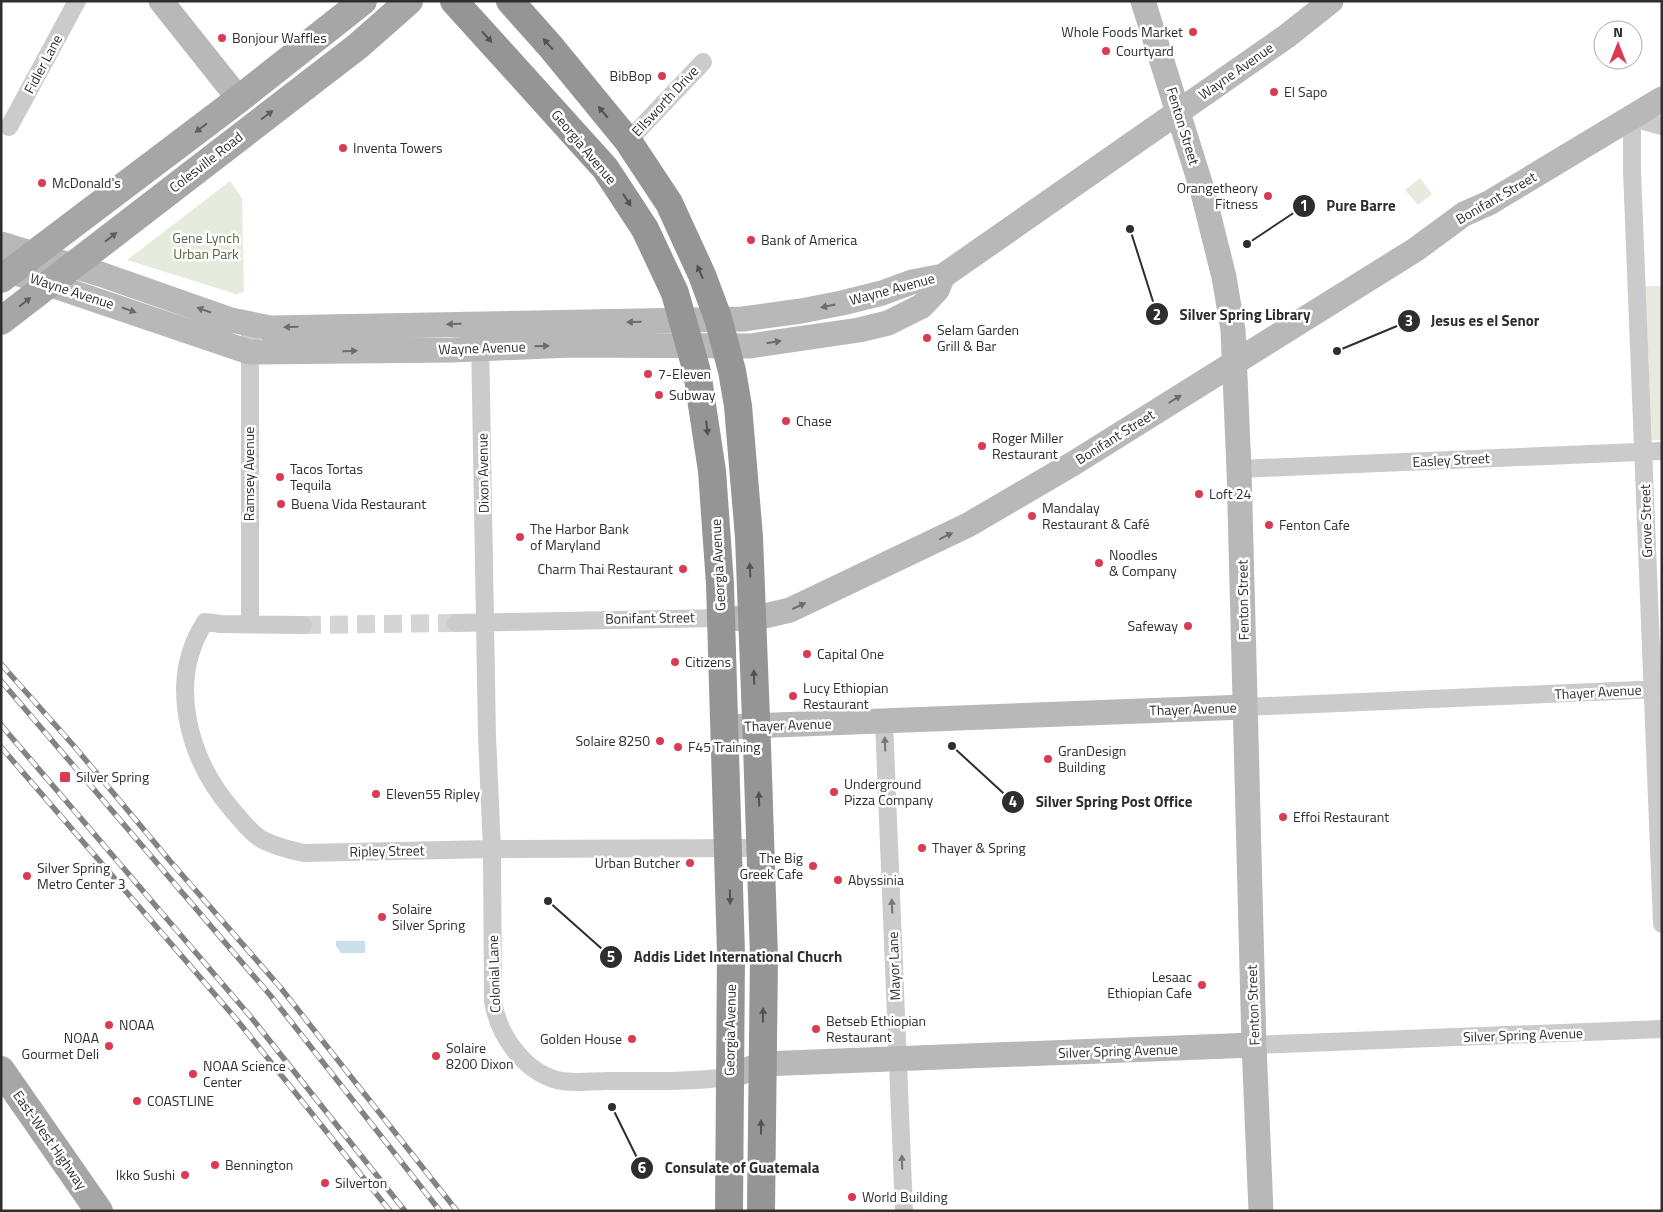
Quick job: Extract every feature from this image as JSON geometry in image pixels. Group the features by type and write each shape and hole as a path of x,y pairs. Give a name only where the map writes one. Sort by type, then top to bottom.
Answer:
{"highway":[{"name":"Georgia Avenue","path":"454,1 605,168 646,228 666,270 699,381 712,471 721,618 731,954 729,1211"},
{"path":"510,1 551,47 628,141 669,203 702,275 718,318 726,347 738,406 749,537 764,957 761,1211"}],"main road":[{"path":"4,273 33,255 239,99 363,1"},
{"name":"Colesville Road","path":"1,321 358,46 409,1"},
{"name":"East-West Highway","path":"1,1070 99,1211"}],"street":[{"name":"Fidler Lane","path":"9,127 77,1"},
{"path":"161,1 239,99"},
{"name":"Fenton Street","path":"1143,1 1202,188 1224,276 1233,330 1239,469 1254,1045 1262,1211"},
{"name":"Wayne Avenue","path":"1,244 250,324 270,328 682,320 743,318 801,311 882,293 912,282 943,276 1178,112 1331,1"},
{"name":"Ellsworth Drive","path":"628,141 702,62"},
{"name":"Bonifant Street","path":"456,623 752,618 790,610 968,525 1074,463 1416,250 1464,214 1489,203 1662,99"},
{"path":"1632,118 1662,126"},
{"name":"Grove Street","path":"1632,118 1632,171 1644,452 1657,689 1662,924"},
{"name":"Wayne Avenue","path":"4,273 50,284 249,352 570,345 750,346 881,325 922,306 937,290 943,276"},
{"name":"Ramsey Avenue","path":"250,324 250,624"},
{"name":"Dixon Avenue","path":"481,324 480,348 492,849"},
{"name":"Easley Street","path":"1239,469 1662,450"},
{"name":"Ripley Street","path":"250,624 206,622 197,635 188,664 186,693 189,729 196,753 216,792 259,838 275,846 304,853 492,849 760,848"},
{"path":"250,624 303,625"},
{"name":"Thayer Avenue","path":"724,727 884,722 1657,689"},
{"name":"Mayor Lane","path":"884,722 904,1211"},
{"name":"Colonial Lane","path":"492,849 493,1001 496,1019 505,1036 529,1065 557,1080 578,1081"},
{"name":"Silver Spring Avenue","path":"578,1081 706,1080 729,1077 762,1064 1662,1029"}],"green space":[{"path":"1420,178 1432,194 1418,205 1405,190"},
{"name":"Gene Lynch Urban Park","path":"230,181 242,198 244,292 236,294 127,260"},
{"path":"1645,286 1662,286 1662,440 1652,440"}],"water":[{"path":"336,941 365,941 365,953 341,953 336,946"}],"tunnel":[{"path":"303,625 456,623"}],"railway":[{"path":"1,664 74,746 170,861 280,987 457,1211"},
{"path":"1,681 270,995 440,1211"},
{"path":"1,725 250,1016 405,1211"},
{"path":"1,747 237,1020 390,1211"}],"place":[{"name":"Whole Foods Market","path":"1193,32"},
{"name":"Bonjour Waffles","path":"222,38"},
{"name":"Courtyard","path":"1106,51"},
{"name":"BibBop","path":"662,76"},
{"name":"El Sapo","path":"1274,92"},
{"name":"Inventa Towers","path":"343,148"},
{"name":"McDonald's","path":"42,183"},
{"name":"Orangetheory Fitness","path":"1268,196"},
{"name":"Silver Spring Library","path":"1130,229"},
{"name":"Bank of America","path":"751,240"},
{"name":"Pure Barre","path":"1247,244"},
{"name":"Selam Garden Grill & Bar","path":"927,338"},
{"name":"Jesus es el Senor","path":"1337,351"},
{"name":"7-Eleven","path":"648,374"},
{"name":"Subway","path":"659,395"},
{"name":"Chase","path":"786,421"},
{"name":"Roger Miller Restaurant","path":"982,446"},
{"name":"Tacos Tortas Tequila","path":"280,477"},
{"name":"Loft 24","path":"1199,494"},
{"name":"Buena Vida Restaurant","path":"281,504"},
{"name":"Mandalay Restaurant & Café","path":"1032,516"},
{"name":"Fenton Cafe","path":"1269,525"},
{"name":"The Harbor Bank of Maryland","path":"520,537"},
{"name":"Noodles & Company","path":"1099,563"},
{"name":"Charm Thai Restaurant","path":"683,569"},
{"name":"Safeway","path":"1188,626"},
{"name":"Capital One","path":"807,654"},
{"name":"Citizens","path":"675,662"},
{"name":"Lucy Ethiopian Restaurant","path":"793,696"},
{"name":"Solaire 8250","path":"660,741"},
{"name":"Silver Spring Post Office","path":"952,746"},
{"name":"F45 Training","path":"678,747"},
{"name":"GranDesign Building","path":"1048,759"},
{"name":"Silver Spring","path":"65,777"},
{"name":"Underground Pizza Company","path":"834,792"},
{"name":"Eleven55 Ripley","path":"376,794"},
{"name":"Effoi Restaurant","path":"1283,817"},
{"name":"Thayer & Spring","path":"922,848"},
{"name":"Urban Butcher","path":"690,863"},
{"name":"The Big Greek Cafe","path":"813,866"},
{"name":"Silver Spring Metro Center 3","path":"27,876"},
{"name":"Abyssinia","path":"838,880"},
{"name":"Addis Lidet International Chucrh","path":"548,901"},
{"name":"Solaire Silver Spring","path":"382,917"},
{"name":"Lesaac Ethiopian Cafe","path":"1202,985"},
{"name":"NOAA","path":"109,1025"},
{"name":"Betseb Ethiopian Restaurant","path":"816,1029"},
{"name":"Golden House","path":"632,1039"},
{"name":"NOAA Gourmet Deli","path":"109,1046"},
{"name":"Solaire 8200 Dixon","path":"436,1056"},
{"name":"NOAA Science Center","path":"193,1074"},
{"name":"COASTLINE","path":"137,1101"},
{"name":"Consulate of Guatemala","path":"612,1107"},
{"name":"Bennington","path":"215,1165"},
{"name":"Ikko Sushi","path":"185,1175"},
{"name":"Silverton","path":"325,1183"},
{"name":"World Building","path":"852,1197"}]}
